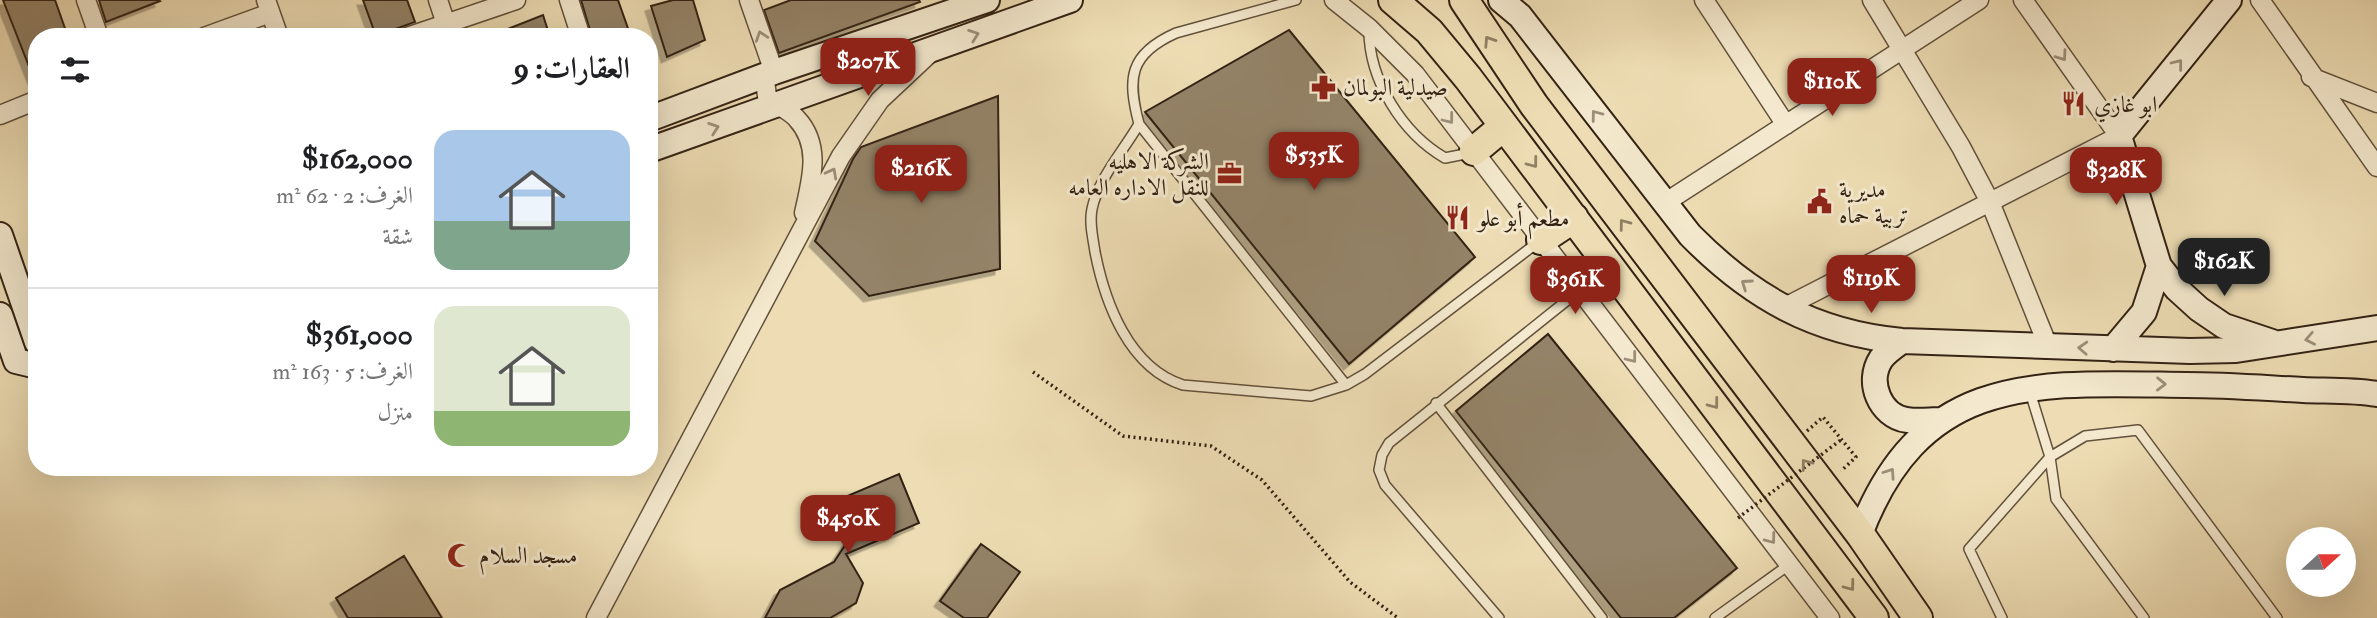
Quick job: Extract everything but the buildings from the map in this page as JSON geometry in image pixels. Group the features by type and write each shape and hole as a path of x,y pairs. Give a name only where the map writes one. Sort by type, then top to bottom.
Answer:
{"main road":[{"path":"658,116 774,72 987,0"},
{"path":"658,147 1070,0"},
{"path":"1393,0 1429,31 1504,126 1874,618"},
{"path":"1464,0 1534,105 1860,534 1918,618"},
{"path":"1501,0 1520,16 1663,204 1718,263 1783,308 1819,324 1863,337 1902,341 2113,349 2236,350 2377,328"},
{"path":"2229,0 2119,135 2159,266 2177,289 2224,326 2280,344"},
{"path":"1474,151 1504,126"},
{"path":"1541,240 1574,218"},
{"path":"0,235 28,316"},
{"path":"2113,349 2144,312 2159,266"},
{"path":"1,321 22,360"},
{"path":"1902,341 1882,356 1876,368 1877,395 1894,415 1906,420 1941,420"},
{"path":"1860,534 1872,501 1891,470 1914,443 1941,420 2000,395 2029,387 2063,383 2202,385 2377,394"}],"street":[{"path":"86,0 96,28"},
{"path":"438,0 446,24"},
{"path":"434,28 516,0"},
{"path":"569,0 578,28"},
{"path":"749,0 774,72 765,81 764,89 772,102 797,119 812,146 813,172 800,233"},
{"path":"1334,0 1369,28 1415,74 1830,618"},
{"path":"1703,0 1786,125"},
{"path":"1872,0 1990,202 2048,346"},
{"path":"1663,204 1979,0"},
{"path":"1783,308 2119,135 2023,0"},
{"path":"2260,0 2311,77 2377,167"},
{"path":"223,28 268,6 276,28"},
{"path":"596,618 841,156 866,118 895,84 934,50"},
{"path":"2311,77 2377,103"},
{"path":"0,115 28,104"}],"lane":[{"path":"1296,0 1176,33 1158,41 1143,54 1132,75 1132,97 1139,124 1346,385"},
{"path":"1369,28 1370,54 1379,82 1422,143 1445,158 1459,157 1474,151"},
{"path":"1139,124 1098,191 1091,210 1091,229 1108,303 1117,322 1152,369 1166,380 1183,386 1311,396 1346,385 1376,366 1541,240"},
{"path":"1499,618 1385,485 1379,470 1382,455 1390,443 1436,403 1580,290"},
{"path":"2029,387 2050,457 2056,499 2144,618"},
{"path":"1436,403 1602,618"},
{"path":"2002,618 1969,548 2050,457 2085,436 2138,430 2277,618"},
{"path":"1715,618 1790,564"}],"path":[{"path":"1033,372 1123,436 1211,446 1262,480 1350,582 1398,618"},
{"path":"1823,417 1856,457"},
{"path":"1738,518 1842,439"}],"place":[{"name":"صيدلية البولمان","path":"1323,87"},
{"name":"ابو غازي","path":"2074,104"},
{"name":"الشركة الاهليه للنقل الاداره العامه","path":"1229,174"},
{"name":"مديرية تربية حماه","path":"1819,202"},
{"name":"مطعم أبو علو","path":"1458,218"},
{"name":"مسجد السلام","path":"459,555"}]}
